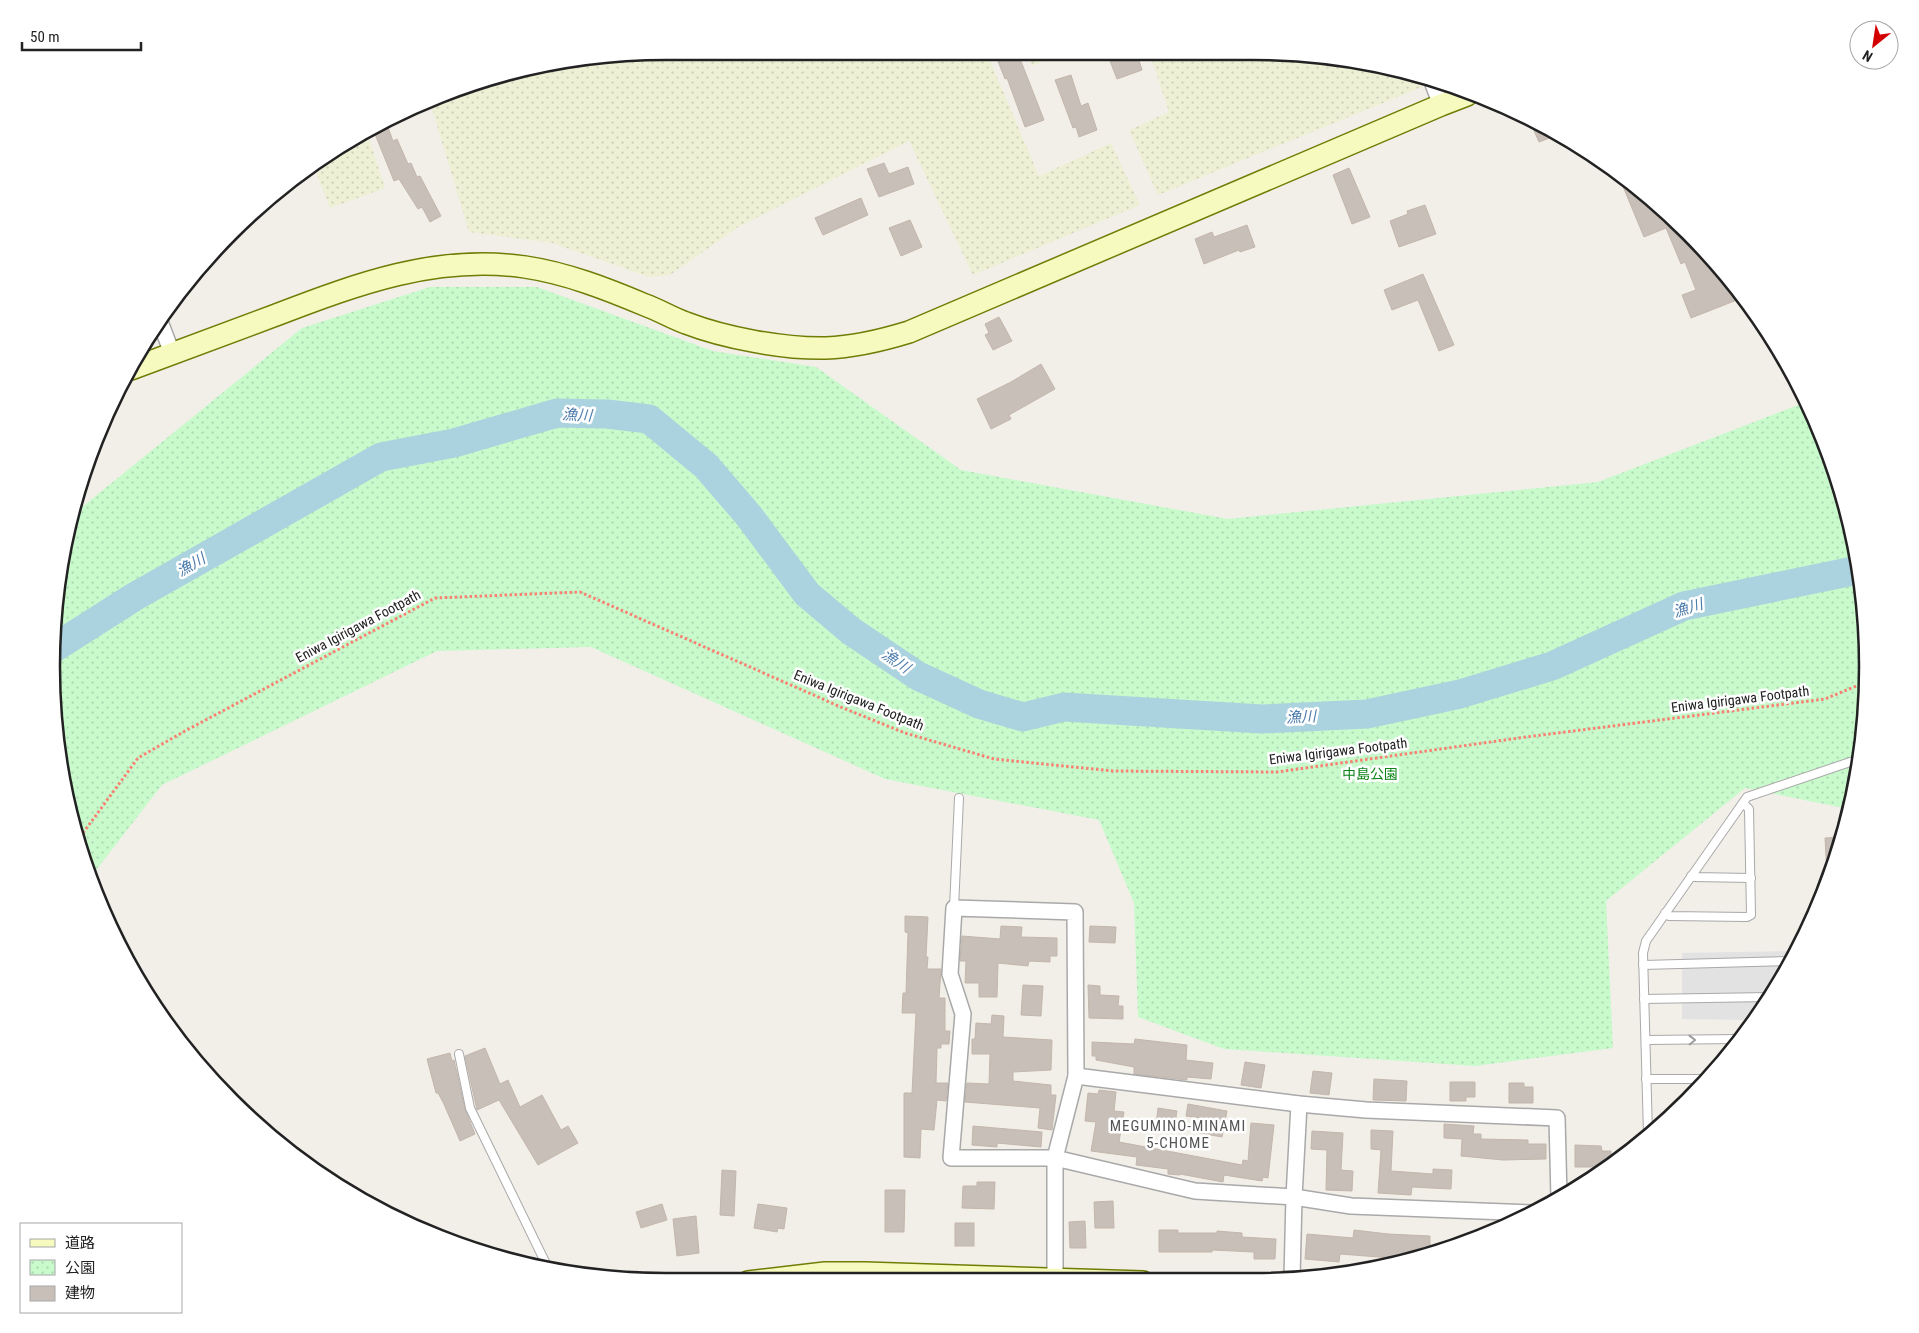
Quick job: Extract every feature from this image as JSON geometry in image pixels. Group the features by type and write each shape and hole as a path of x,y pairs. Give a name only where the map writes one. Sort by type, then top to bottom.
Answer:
{"street":[{"path":"1435,88 1441,105"},
{"path":"140,365 335,292 385,276 428,268 478,265 525,267 572,278 646,305 687,323 727,335 775,344 826,348 866,343 909,332 1461,97"},
{"path":"163,328 172,353"},
{"path":"1055,1273 1055,1158 1076,1076 1074,912 954,908 950,974 963,1014 950,1158 1055,1158 1195,1191 1294,1197 1351,1206 1516,1212"},
{"path":"1076,1076 1299,1104 1366,1110 1557,1118 1559,1190"},
{"path":"1292,1272 1299,1104"}],"lane":[{"path":"1649,1125 1643,965 1646,941 1747,797 1851,763"},
{"path":"954,908 958,798"},
{"path":"1665,913 1669,916 1747,917 1751,915 1749,809 1743,803"},
{"path":"1691,876 1694,878 1751,878"},
{"path":"1643,965 1783,961"},
{"path":"1644,999 1761,997"},
{"path":"1646,1040 1731,1039"},
{"path":"459,1054 470,1108 543,1260"},
{"path":"1646,1079 1696,1079"}],"path":[{"name":"Eniwa Igirigawa Footpath","path":"84,832 138,758 185,730 436,598 580,592 843,708 905,733 994,759 1113,771 1277,772 1526,737 1825,699 1859,685"}],"green space":[{"path":"990,60 1039,176 1111,143 1140,205 973,275 909,141 740,226 670,275 649,277 552,243 469,232 431,107 472,92 548,72 587,65 627,61"},
{"path":"1029,60 1046,60 1032,66"},
{"path":"1152,60 1292,61 1332,65 1371,72 1421,84 1422,87 1158,195 1129,130 1169,112"},
{"path":"369,138 385,188 330,208 316,172"},
{"name":"中島公園","path":"430,287 537,287 713,351 816,367 961,470 1228,519 1598,482 1799,405 1813,434 1827,472 1847,548 1854,587 1858,627 1858,706 1854,746 1842,808 1745,788 1606,901 1613,1048 1475,1066 1224,1049 1138,1017 1134,903 1099,820 885,779 591,647 437,651 162,785 96,871 72,785 65,746 61,706 61,627 65,587 82,507 302,328"}],"shaded area":[{"path":"1788,951 1778,970 1745,1020 1682,1019 1682,953"}],"building":[{"path":"998,60 1021,60 1044,120 1025,127 1007,78 1005,79"},
{"path":"1139,60 1142,70 1117,79 1110,61"},
{"path":"1071,75 1081,106 1088,103 1097,130 1079,137 1076,127 1073,128 1055,80"},
{"path":"388,128 393,141 397,139 408,164 411,163 417,177 420,176 441,216 430,222 422,207 418,209 399,179 394,181 375,135"},
{"path":"1533,129 1550,138 1539,142"},
{"path":"884,163 889,174 908,167 914,184 879,197 867,169"},
{"path":"1349,168 1370,217 1352,224 1333,175"},
{"path":"1623,186 1681,238 1736,300 1691,318 1682,295 1696,290 1685,262 1681,264 1666,228 1644,237"},
{"path":"861,198 868,215 823,235 815,218"},
{"path":"1425,205 1436,234 1399,247 1390,221 1408,214 1407,211"},
{"path":"910,220 922,247 901,256 889,228"},
{"path":"1247,225 1255,247 1240,252 1239,250 1204,264 1195,239 1212,232 1214,237"},
{"path":"1423,274 1454,345 1439,351 1418,300 1392,310 1384,290"},
{"path":"999,317 1012,341 993,350 985,335 989,333 985,324"},
{"path":"1041,364 1055,389 1009,415 1011,419 991,429 977,399"},
{"path":"1834,837 1826,863 1825,838"},
{"path":"905,916 928,917 927,969 941,969 939,998 945,998 945,1031 950,1031 949,1044 941,1044 941,1048 937,1048 936,1083 948,1083 946,1101 937,1100 934,1130 921,1129 920,1158 904,1157 904,1093 912,1093 916,1013 902,1013 903,993 906,993 908,933 905,932"},
{"path":"1001,926 1022,927 1021,937 1057,938 1057,956 1050,956 1050,962 1029,961 1028,966 998,963 997,997 979,997 979,983 965,983 966,961 960,961 962,936 1000,939"},
{"path":"1090,926 1116,927 1115,943 1089,942"},
{"path":"1023,985 1043,986 1041,1016 1021,1015"},
{"path":"1088,985 1100,986 1100,995 1119,996 1118,1006 1123,1006 1123,1019 1089,1018"},
{"path":"992,1015 1004,1016 1003,1037 1052,1040 1051,1070 1013,1072 1013,1081 1051,1085 1051,1095 1056,1095 1052,1130 1038,1128 1040,1108 965,1102 967,1083 989,1084 990,1054 972,1054 972,1039 975,1039 976,1023 991,1024"},
{"path":"1135,1039 1187,1045 1186,1060 1213,1063 1211,1079 1187,1077 1187,1080 1134,1074 1134,1067 1096,1060 1096,1056 1092,1056 1092,1042 1134,1044"},
{"path":"485,1048 500,1084 508,1080 520,1107 542,1095 561,1130 568,1126 578,1143 538,1165 499,1100 477,1110 465,1056"},
{"path":"450,1053 452,1061 454,1060 465,1109 475,1134 460,1141 443,1102 438,1093 436,1093 427,1059"},
{"path":"1245,1062 1265,1065 1261,1088 1241,1085"},
{"path":"1313,1071 1332,1073 1329,1095 1310,1093"},
{"path":"1374,1079 1407,1081 1406,1101 1373,1100"},
{"path":"1450,1082 1475,1082 1475,1097 1466,1097 1466,1101 1450,1101"},
{"path":"1509,1083 1524,1083 1524,1087 1533,1087 1533,1103 1509,1103"},
{"path":"1099,1090 1116,1092 1114,1111 1124,1112 1119,1142 1242,1165 1243,1160 1248,1161 1251,1123 1274,1125 1268,1178 1263,1177 1262,1181 1224,1175 1223,1182 1180,1174 1168,1174 1168,1169 1136,1165 1137,1157 1091,1151 1096,1122 1085,1121 1088,1093 1098,1094"},
{"path":"1188,1104 1227,1111 1222,1137 1199,1133 1201,1118 1186,1116"},
{"path":"1158,1108 1177,1111 1174,1129 1156,1125"},
{"path":"1444,1124 1474,1126 1473,1134 1481,1134 1481,1139 1528,1140 1528,1144 1546,1144 1546,1159 1503,1160 1461,1156 1462,1139 1444,1138"},
{"path":"973,1126 1042,1132 1041,1147 997,1143 997,1147 972,1145"},
{"path":"1371,1130 1393,1131 1391,1171 1433,1174 1433,1169 1452,1170 1451,1189 1412,1187 1411,1195 1378,1193 1381,1150 1371,1149"},
{"path":"1312,1131 1343,1133 1341,1170 1353,1171 1352,1191 1326,1190 1327,1150 1311,1149"},
{"path":"1575,1145 1601,1146 1602,1151 1611,1151 1611,1156 1595,1167 1575,1167"},
{"path":"722,1170 736,1171 734,1216 720,1215"},
{"path":"977,1182 995,1182 994,1209 962,1208 963,1186 977,1186"},
{"path":"885,1190 905,1190 904,1232 885,1232"},
{"path":"1113,1201 1114,1228 1095,1228 1094,1202"},
{"path":"662,1204 667,1220 641,1228 636,1212"},
{"path":"758,1204 787,1208 784,1229 778,1228 777,1232 754,1228"},
{"path":"696,1216 699,1253 677,1256 673,1219"},
{"path":"1085,1221 1086,1248 1070,1248 1069,1222"},
{"path":"955,1223 974,1223 974,1246 955,1246"},
{"path":"1159,1230 1178,1230 1178,1233 1217,1233 1217,1231 1242,1233 1242,1237 1276,1239 1275,1259 1254,1259 1254,1252 1212,1250 1212,1252 1159,1252"},
{"path":"1354,1230 1430,1236 1430,1246 1386,1258 1340,1254 1339,1262 1305,1259 1307,1234 1353,1238"}],"waterway":[{"name":"漁川","path":"61,644 134,597 381,457 454,443 557,413 607,414 649,419 706,466 749,516 807,594 851,631 918,676 979,704 1023,717 1064,707 1262,719 1367,714 1460,694 1552,666 1684,606 1851,571"}],"district":[{"name":"MEGUMINO-MINAMI 5-CHOME","path":"1178,1134"}]}
